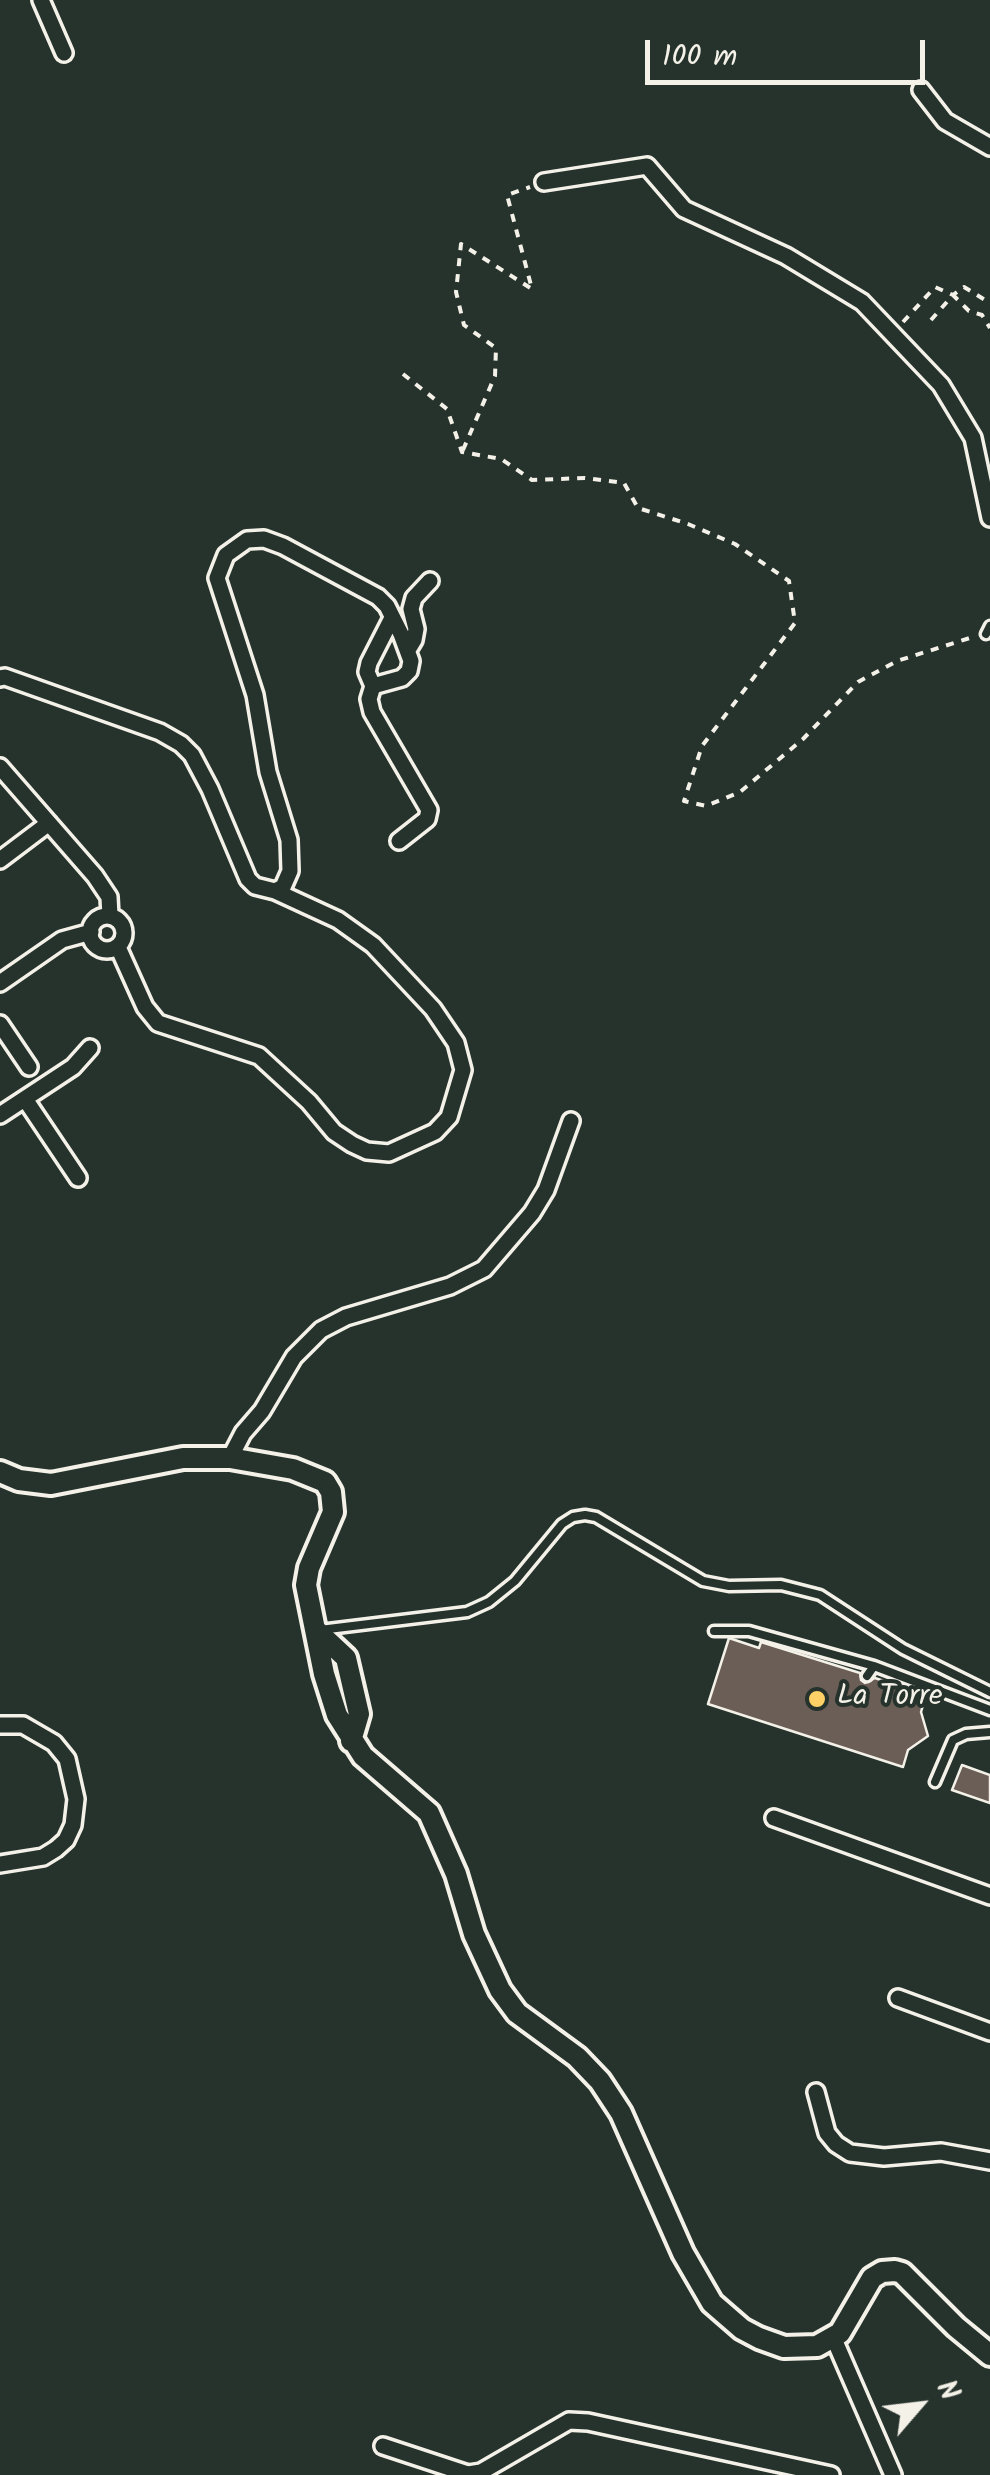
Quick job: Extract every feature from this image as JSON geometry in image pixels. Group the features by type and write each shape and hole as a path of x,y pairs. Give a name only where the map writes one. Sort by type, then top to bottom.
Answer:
{"street":[{"path":"42,0 64,53"},
{"path":"921,90 945,121 990,146"},
{"path":"544,182 647,166 684,210 801,265 862,302 942,386 973,438 990,518"},
{"path":"275,891 283,886 290,870 289,840 268,772 255,694 217,578 220,564 233,548 247,540 274,542 378,597 392,618 412,661 410,671 402,678 373,686 372,712 428,810 427,818 398,841"},
{"path":"408,650 416,629 411,609 414,598 430,580"},
{"path":"373,686 369,663 392,618"},
{"path":"0,678 160,732 192,755 244,872 255,886 338,920 373,946 433,1009 456,1043 463,1070 456,1102 435,1132 390,1153 367,1151 334,1132 309,1102 259,1056 158,1022 145,1007 118,947"},
{"path":"0,766 104,888 112,904 110,916"},
{"path":"0,860 49,822"},
{"path":"0,983 62,940 90,932 97,920 116,918 124,935 118,947 107,950 94,943 90,932"},
{"path":"0,1024 28,1067"},
{"path":"0,1115 73,1067 90,1048"},
{"path":"25,1099 78,1178"},
{"path":"230,1458 242,1432 262,1412 294,1357 321,1330 346,1316 450,1286 484,1269 532,1214 546,1190 570,1121"},
{"path":"0,1472 18,1480 51,1484 183,1458 230,1458 294,1468 325,1482 333,1503 306,1586 337,1715 350,1741 429,1813 456,1874 474,1934 500,1990 517,2013 577,2057 600,2081 621,2113 683,2253 712,2302 742,2329 784,2347 817,2346 834,2339 867,2282 882,2272 896,2271 990,2356"},
{"path":"0,1725 23,1725 54,1743 66,1759 76,1798 73,1825 56,1850 0,1864"},
{"path":"774,1818 990,1896"},
{"path":"898,1998 990,2032"},
{"path":"816,2092 827,2133 850,2153 884,2158 941,2152 990,2161"},
{"path":"834,2339 893,2475"},
{"path":"383,2446 468,2474 481,2472 569,2421 588,2422 831,2475"}],"lane":[{"path":"318,1631 467,1612 489,1602 515,1581 562,1524 585,1515 596,1517 703,1580 729,1586 781,1585 820,1595 903,1649 990,1692"},
{"path":"714,1631 749,1631 874,1666 990,1710"},
{"path":"866,1676 874,1666"},
{"path":"934,1782 954,1740 966,1734 990,1732"}],"path":[{"path":"462,452 495,376 496,348 464,325 456,292 461,244 532,288 507,195 544,182"},
{"path":"893,333 936,287 954,295 969,311 982,315 990,328"},
{"path":"932,320 964,287 990,304"},
{"path":"403,374 447,408 462,452"},
{"path":"462,452 501,459 532,480 585,478 624,483 638,508 735,544 790,582 794,623 702,746 684,801 706,806 740,792 803,739 858,682 897,661 988,630"}],"building":[{"name":"La Torre","path":"729,1638 759,1648 761,1642 860,1673 865,1683 875,1678 926,1695 921,1712 928,1736 908,1750 903,1767 708,1704"},
{"path":"962,1765 990,1775 990,1803 952,1790"}],"place":[{"name":"La Torre","path":"817,1699"}]}
